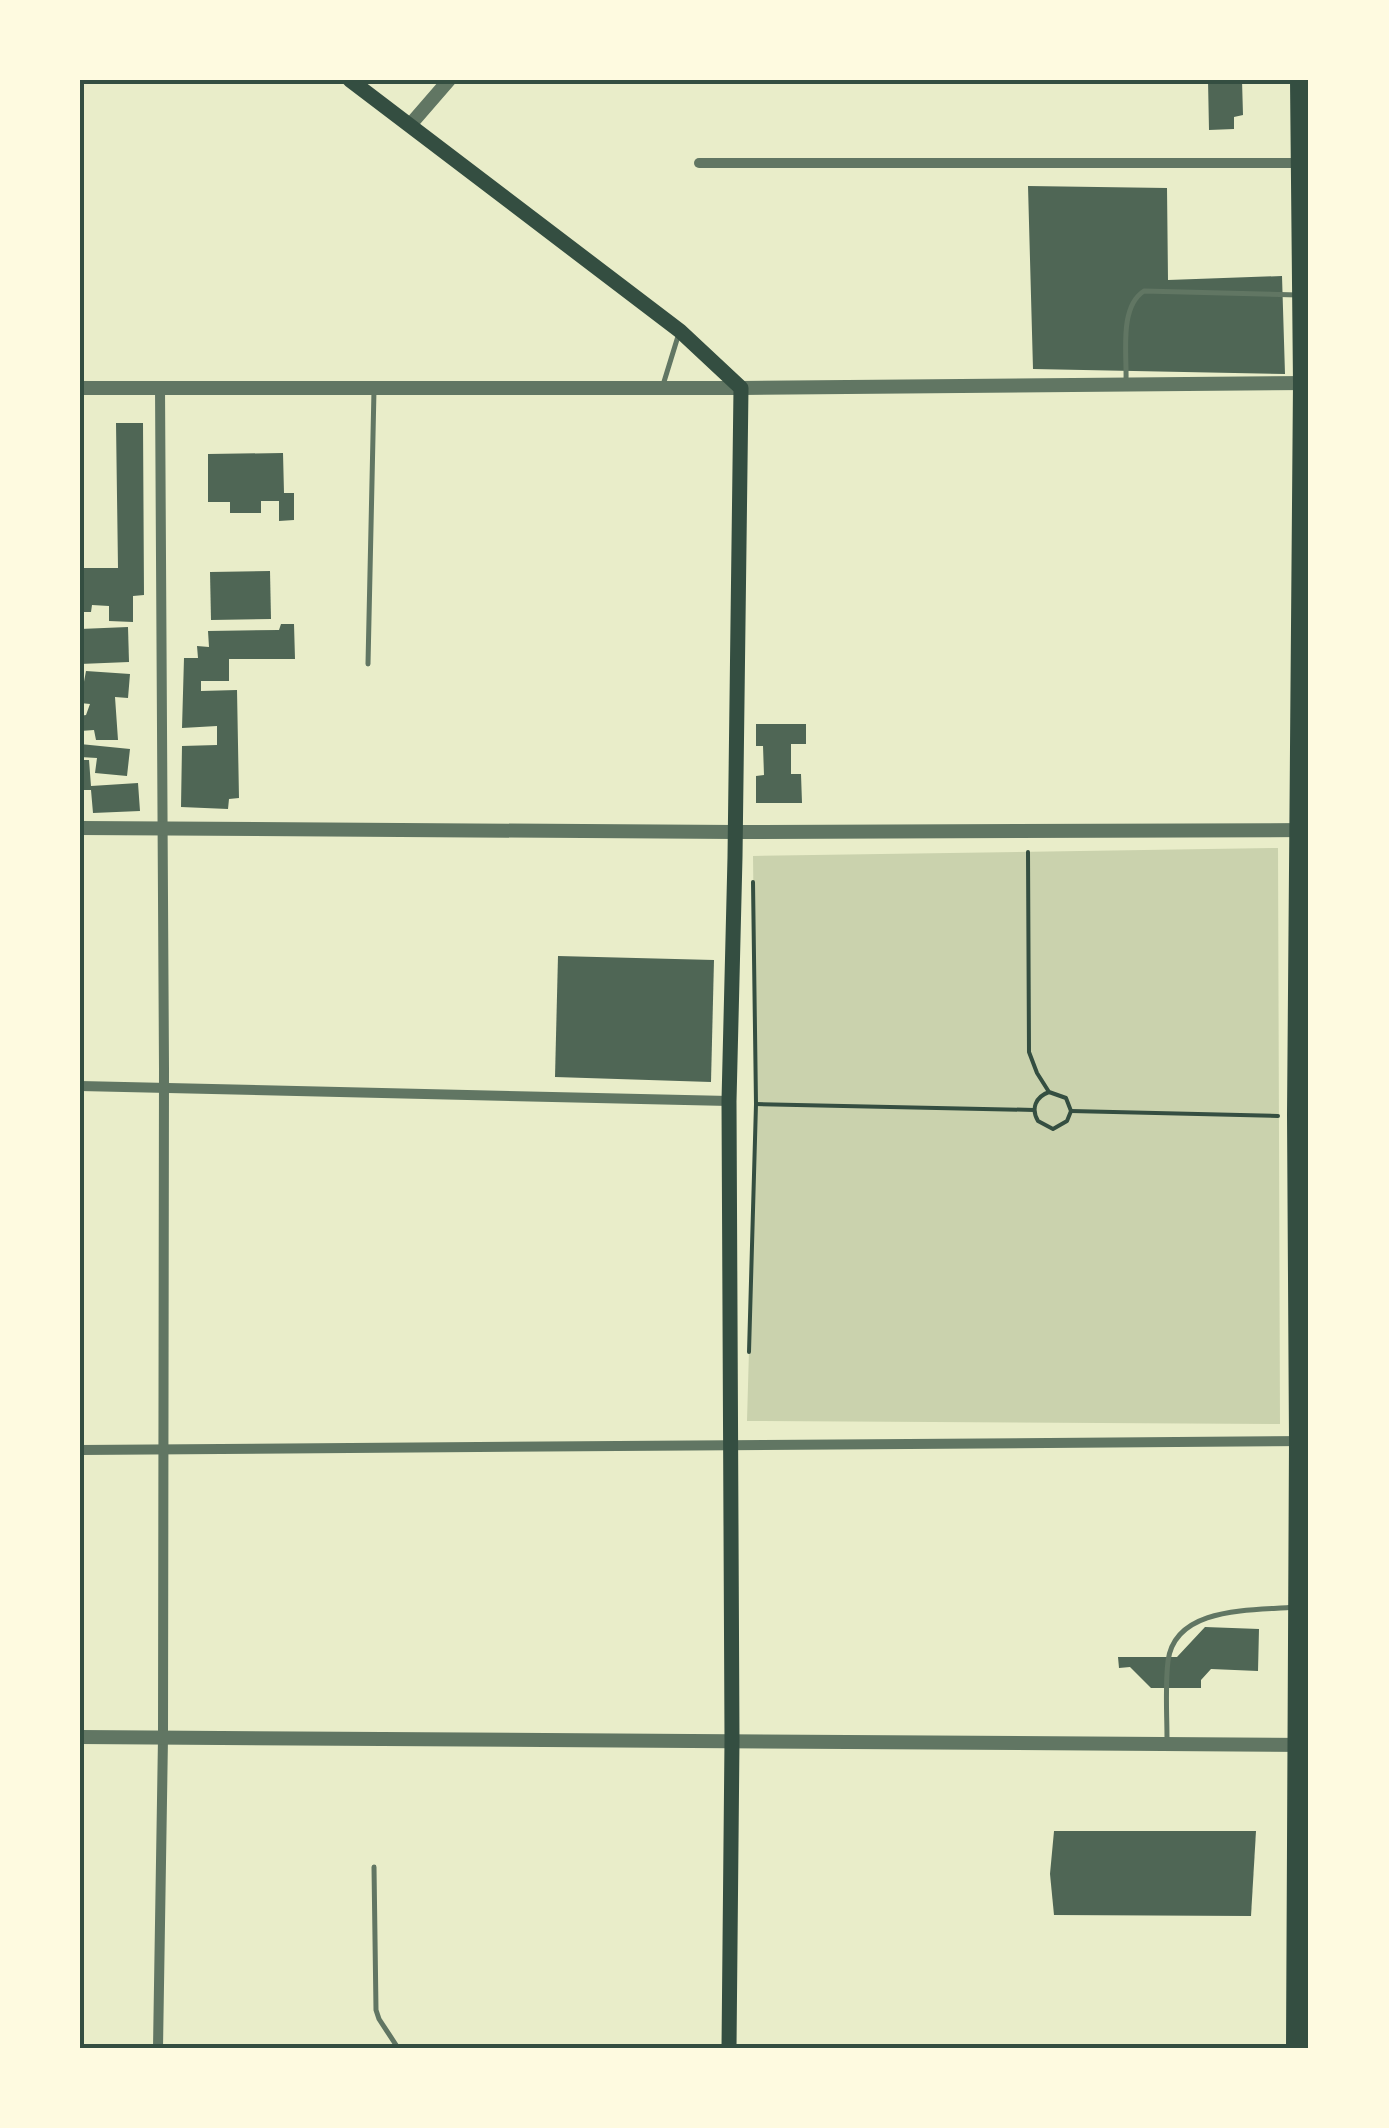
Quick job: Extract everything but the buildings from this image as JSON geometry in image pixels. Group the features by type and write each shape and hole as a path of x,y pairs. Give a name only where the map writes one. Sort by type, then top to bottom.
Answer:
{"main road":[{"path":"350,80 680,331 741,388 729,1100 729,2048"},
{"path":"1295,2048 1303,1745 1298,1607 1304,1441 1294,1115 1304,675 1304,163 1299,80"}],"street":[{"path":"410,125 449,80"},
{"path":"698,163 1304,163"},
{"path":"80,388 1305,383"},
{"path":"158,2048 163,1738 164,1087 160,387"},
{"path":"80,828 1303,830"},
{"path":"80,1086 729,1100"},
{"path":"80,1450 1304,1441"},
{"path":"80,1737 1303,1745"}],"lane":[{"path":"1126,385 1128,317 1133,301 1144,291 1301,296"},
{"path":"662,388 680,331"},
{"path":"368,664 374,387"},
{"path":"1167,1744 1168,1656 1182,1632 1211,1616 1298,1607"},
{"path":"374,1867 376,2010 378,2020 398,2048"}],"path":[{"path":"1028,852 1029,1052 1049,1092 1066,1098 1070,1111 1063,1125 1053,1128 1038,1122 1034,1110 1038,1098 1049,1092"},
{"path":"749,1362 756,1104 753,875"},
{"path":"756,1104 1034,1110"},
{"path":"1070,1111 1294,1115"}],"green space":[{"path":"1278,848 1280,1424 747,1421 756,1104 753,856"}]}
